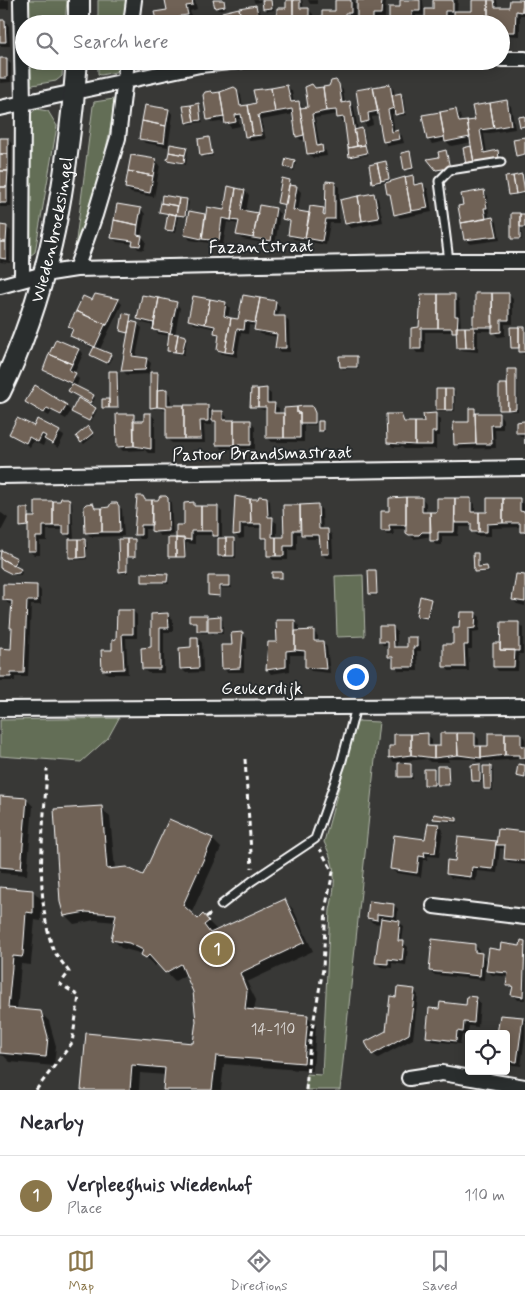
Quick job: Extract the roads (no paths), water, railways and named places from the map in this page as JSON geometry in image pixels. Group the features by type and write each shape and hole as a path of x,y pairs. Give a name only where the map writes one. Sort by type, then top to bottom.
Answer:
{"street":[{"name":"Wiedenbroeksingel","path":"21,0 21,15"},
{"path":"79,0 79,15"},
{"path":"132,15 134,0"},
{"path":"510,60 525,60"},
{"name":"Wiedenbroeksingel","path":"22,70 22,280"},
{"name":"Wiedenbroeksingel","path":"0,392 16,359 44,274 58,219 71,135 76,70"},
{"name":"Wiedenbroeksingel","path":"76,270 118,138 125,70"},
{"path":"0,108 178,70"},
{"name":"Fazantstraat","path":"0,286 44,274 76,270 449,261 525,261"},
{"name":"Pastoor Brandsmastraat","path":"0,476 525,468"},
{"name":"Geukerdijk","path":"0,709 525,706"},
{"path":"434,906 525,917"},
{"path":"409,1078 442,1073 525,1087"}],"lane":[{"path":"449,261 439,181 450,170 501,162"},
{"path":"221,905 252,881 315,839 341,764 356,707"}],"place":[{"name":"Verpleeghuis Wiedenhof","path":"217,949"}]}
